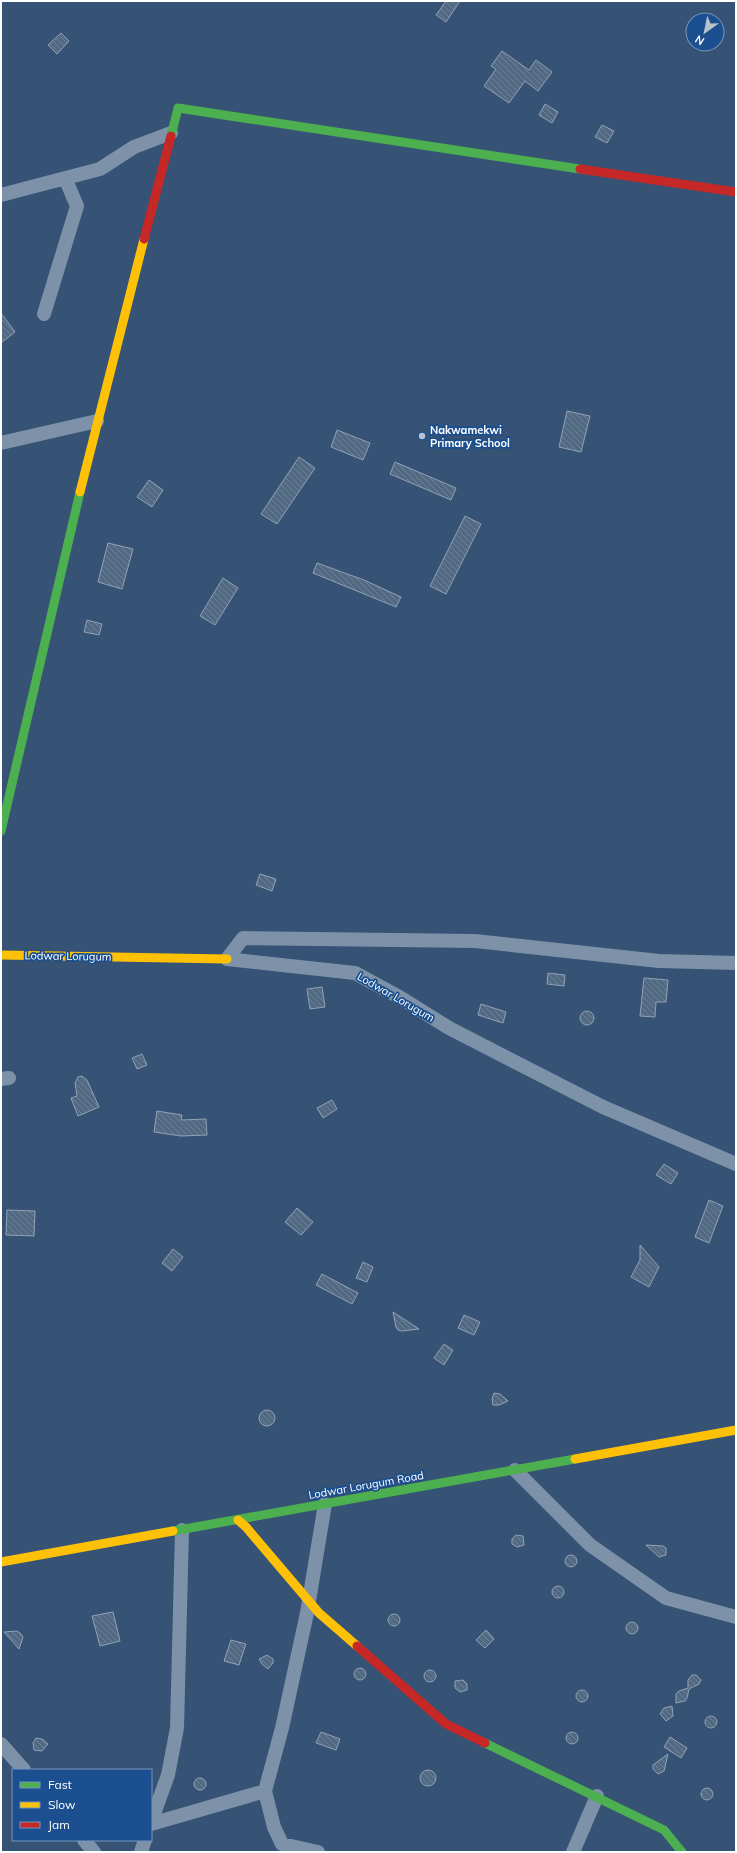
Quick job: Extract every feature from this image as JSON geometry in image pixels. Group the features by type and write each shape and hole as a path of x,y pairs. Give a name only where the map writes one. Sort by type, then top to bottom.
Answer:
{"street":[{"path":"1,831 97,421 178,108 736,192"},
{"path":"2,196 100,169 134,147 171,133"},
{"path":"44,314 77,206 65,178"},
{"path":"1,443 97,421"},
{"path":"227,959 243,938 475,941 659,961 736,964"},
{"name":"Lodwar Lorugum","path":"1,955 227,959 355,973 402,998 449,1028 602,1107 736,1164"},
{"name":"Lodwar Lorugum Road","path":"1,1562 736,1430"},
{"path":"515,1470 590,1545 666,1598 736,1617"},
{"path":"318,1852 282,1844 274,1828 265,1791 282,1728 308,1601 325,1504"},
{"path":"238,1520 246,1527 319,1613 446,1724 597,1796 664,1830 682,1852"},
{"path":"152,1820 168,1775 177,1728 182,1530"},
{"path":"1,1744 23,1769"},
{"path":"152,1823 265,1791"},
{"path":"573,1852 597,1796"},
{"path":"85,1841 94,1852"},
{"path":"141,1852 145,1841"}],"building":[{"path":"446,1 460,1 446,22 436,15"},
{"path":"61,33 69,41 57,54 48,45"},
{"path":"502,51 529,70 536,60 552,72 538,91 525,81 509,103 484,86 496,69 491,66"},
{"path":"545,104 558,112 552,123 539,115"},
{"path":"602,125 614,131 607,143 595,137"},
{"path":"1,313 15,332 1,343"},
{"path":"567,411 590,416 581,452 559,447"},
{"path":"337,430 370,443 363,460 331,447"},
{"path":"299,457 315,468 277,524 261,514"},
{"path":"395,462 456,488 451,500 390,474"},
{"path":"149,480 163,490 152,507 137,497"},
{"path":"465,516 481,524 446,594 430,586"},
{"path":"108,543 133,549 122,589 98,582"},
{"path":"317,563 364,580 401,597 396,607 313,573"},
{"path":"223,578 238,588 215,625 200,616"},
{"path":"87,620 102,624 99,635 84,632"},
{"path":"260,874 276,879 272,891 256,885"},
{"path":"548,973 565,975 564,986 547,984"},
{"path":"644,978 668,980 666,1002 656,1002 655,1017 640,1016"},
{"path":"322,987 325,1007 310,1009 307,989"},
{"path":"481,1004 506,1012 503,1023 478,1015"},
{"path":"584,1011 590,1011 594,1015 594,1021 590,1025 584,1025 580,1021 580,1015"},
{"path":"142,1054 147,1065 137,1069 132,1058"},
{"path":"82,1076 87,1080 99,1107 78,1116 71,1098 77,1096 75,1083 78,1077"},
{"path":"332,1100 337,1109 323,1118 317,1108"},
{"path":"157,1111 182,1115 181,1120 206,1119 207,1135 181,1136 154,1132"},
{"path":"664,1164 678,1173 671,1184 656,1175"},
{"path":"709,1200 723,1206 709,1243 695,1237"},
{"path":"297,1208 313,1222 301,1235 285,1222"},
{"path":"7,1210 35,1211 34,1236 6,1235"},
{"path":"640,1245 659,1267 649,1287 631,1277 640,1260"},
{"path":"173,1249 183,1257 172,1271 162,1263"},
{"path":"363,1262 373,1267 367,1282 356,1278"},
{"path":"322,1274 358,1293 352,1304 316,1285"},
{"path":"393,1312 419,1329 398,1330"},
{"path":"464,1315 480,1322 474,1335 458,1328"},
{"path":"444,1344 453,1350 444,1365 434,1358"},
{"path":"494,1393 500,1394 508,1401 499,1405 493,1405 492,1399"},
{"path":"267,1410 273,1412 275,1418 273,1424 267,1426 261,1424 259,1418 261,1412"},
{"path":"516,1535 523,1536 524,1545 517,1547 512,1544 512,1539"},
{"path":"646,1545 663,1546 666,1548 666,1555 659,1557"},
{"path":"569,1555 573,1555 577,1561 573,1567 569,1567 565,1563 565,1559"},
{"path":"556,1586 560,1586 564,1592 560,1598 556,1598 552,1594 552,1590"},
{"path":"113,1612 120,1641 100,1646 92,1616"},
{"path":"392,1614 396,1614 400,1620 396,1626 392,1626 388,1622 388,1618"},
{"path":"630,1622 634,1622 638,1628 634,1634 630,1634 626,1630 626,1626"},
{"path":"486,1630 494,1639 485,1648 476,1640"},
{"path":"17,1631 23,1637 19,1649 4,1632"},
{"path":"231,1640 246,1644 239,1665 224,1661"},
{"path":"267,1655 273,1659 273,1663 268,1669 259,1659"},
{"path":"358,1668 362,1668 366,1674 362,1680 358,1680 354,1676 354,1672"},
{"path":"428,1670 432,1670 436,1676 432,1682 428,1682 424,1678 424,1674"},
{"path":"692,1675 696,1675 701,1680 699,1684 689,1689 685,1701 676,1703 676,1694 679,1691 688,1688 688,1680"},
{"path":"463,1680 467,1684 467,1690 460,1692 455,1688 455,1681"},
{"path":"580,1690 584,1690 588,1696 584,1702 580,1702 576,1698 576,1694"},
{"path":"672,1706 673,1716 666,1721 660,1714 664,1708"},
{"path":"709,1716 713,1716 717,1722 713,1728 709,1728 705,1724 705,1720"},
{"path":"321,1732 340,1739 336,1750 316,1743"},
{"path":"570,1732 574,1732 578,1738 574,1744 570,1744 566,1740 566,1736"},
{"path":"670,1737 687,1748 681,1758 664,1747"},
{"path":"36,1738 42,1739 48,1744 42,1751 34,1750 33,1743"},
{"path":"668,1754 664,1771 658,1774 653,1769 653,1765"},
{"path":"428,1770 434,1772 436,1778 434,1784 428,1786 422,1784 420,1778 422,1772"},
{"path":"198,1778 202,1778 206,1784 202,1790 198,1790 194,1786 194,1782"},
{"path":"709,1788 712,1789 712,1799 705,1800 702,1799 701,1792 702,1789"}],"traffic: fast":[{"path":"171,136 178,108 580,169"},
{"path":"1,831 80,492"},
{"path":"173,1531 575,1459"},
{"path":"485,1743 664,1830 682,1852"}],"traffic: slow":[{"path":"80,492 144,239"},
{"path":"1,955 227,959"},
{"path":"575,1459 736,1430"},
{"path":"238,1520 246,1527 319,1613 357,1646"},
{"path":"1,1562 173,1531"}],"traffic: jam":[{"path":"144,239 171,136"},
{"path":"580,169 736,192"},
{"path":"357,1646 446,1724 485,1743"}],"place":[{"name":"Nakwamekwi Primary School","path":"422,436"}]}
